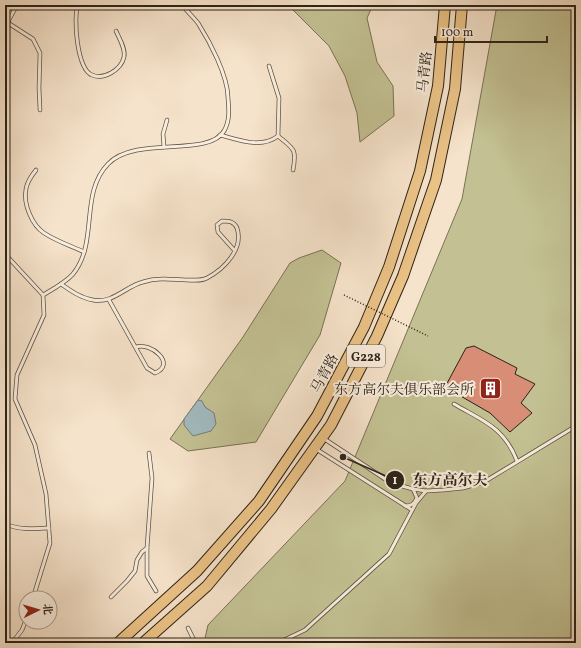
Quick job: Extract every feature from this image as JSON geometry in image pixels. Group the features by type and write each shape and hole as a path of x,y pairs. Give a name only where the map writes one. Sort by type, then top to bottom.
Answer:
{"highway":[{"name":"马青路","path":"118,643 197,571 259,501 317,416 364,326 390,267 420,171 438,86 445,5"},
{"name":"G228","path":"144,643 207,586 271,509 331,425 376,336 400,283 436,180 455,89 462,5"}],"lane":[{"path":"5,27 6,21 16,5"},
{"path":"78,5 75,11 78,43 82,60 86,69 92,75 110,74 119,67 124,57 122,43 116,31"},
{"path":"43,295 61,284 72,274 83,258 89,231 90,205 94,188 108,163 122,154 145,148 197,145 213,140 224,132 229,117 228,93 221,70 212,47 197,22 182,5"},
{"path":"6,21 33,39 40,53 40,110"},
{"path":"269,66 279,98 278,136"},
{"path":"164,147 164,134 167,120"},
{"path":"220,135 253,143 271,141 278,136"},
{"path":"278,136 293,148 295,157 293,170"},
{"path":"36,170 29,180 26,189 26,202 35,226 44,233 84,252"},
{"path":"61,284 77,295 94,301 109,300 142,282 162,279 205,280 217,272 230,260 238,246 239,236 236,226 229,221 222,221 217,225 218,232 235,251"},
{"path":"5,254 43,295 44,315 17,375 15,399 36,446 46,494 50,543 36,590"},
{"path":"109,300 147,368 155,373 163,367 163,361 157,352 144,346 136,347"},
{"path":"454,404 494,426 508,440 517,462"},
{"path":"322,438 391,483 426,491 463,488 484,482 576,426"},
{"path":"314,448 412,510"},
{"path":"149,453 152,478 147,548 148,576 156,591"},
{"path":"405,506 414,504 417,498 413,489"},
{"path":"278,643 305,630 389,554 416,503 426,491"},
{"path":"5,524 16,528 29,530 49,528"},
{"path":"111,597 135,571 137,560 142,552 147,548"},
{"path":"188,628 194,643"},
{"path":"12,643 22,630"}],"path":[{"path":"344,295 428,336"}],"shaded area":[{"path":"288,5 373,5 367,18 377,62 393,86 394,116 360,142 357,113 345,76 329,46"},
{"path":"497,5 576,5 576,643 204,643 208,625 345,481 462,199"},
{"path":"322,250 341,263 320,335 256,442 188,451 170,439 243,337 290,263 299,258"}],"water":[{"path":"198,400 202,401 205,407 214,413 216,424 211,431 193,436 184,425 184,419"}],"building":[{"name":"东方高尔夫俱乐部会所","path":"474,346 517,368 515,374 535,384 521,403 532,413 510,432 490,413 445,387 466,348"}],"place":[{"name":"东方高尔夫俱乐部会所","path":"490,389"},
{"name":"东方高尔夫","path":"343,457"}]}
